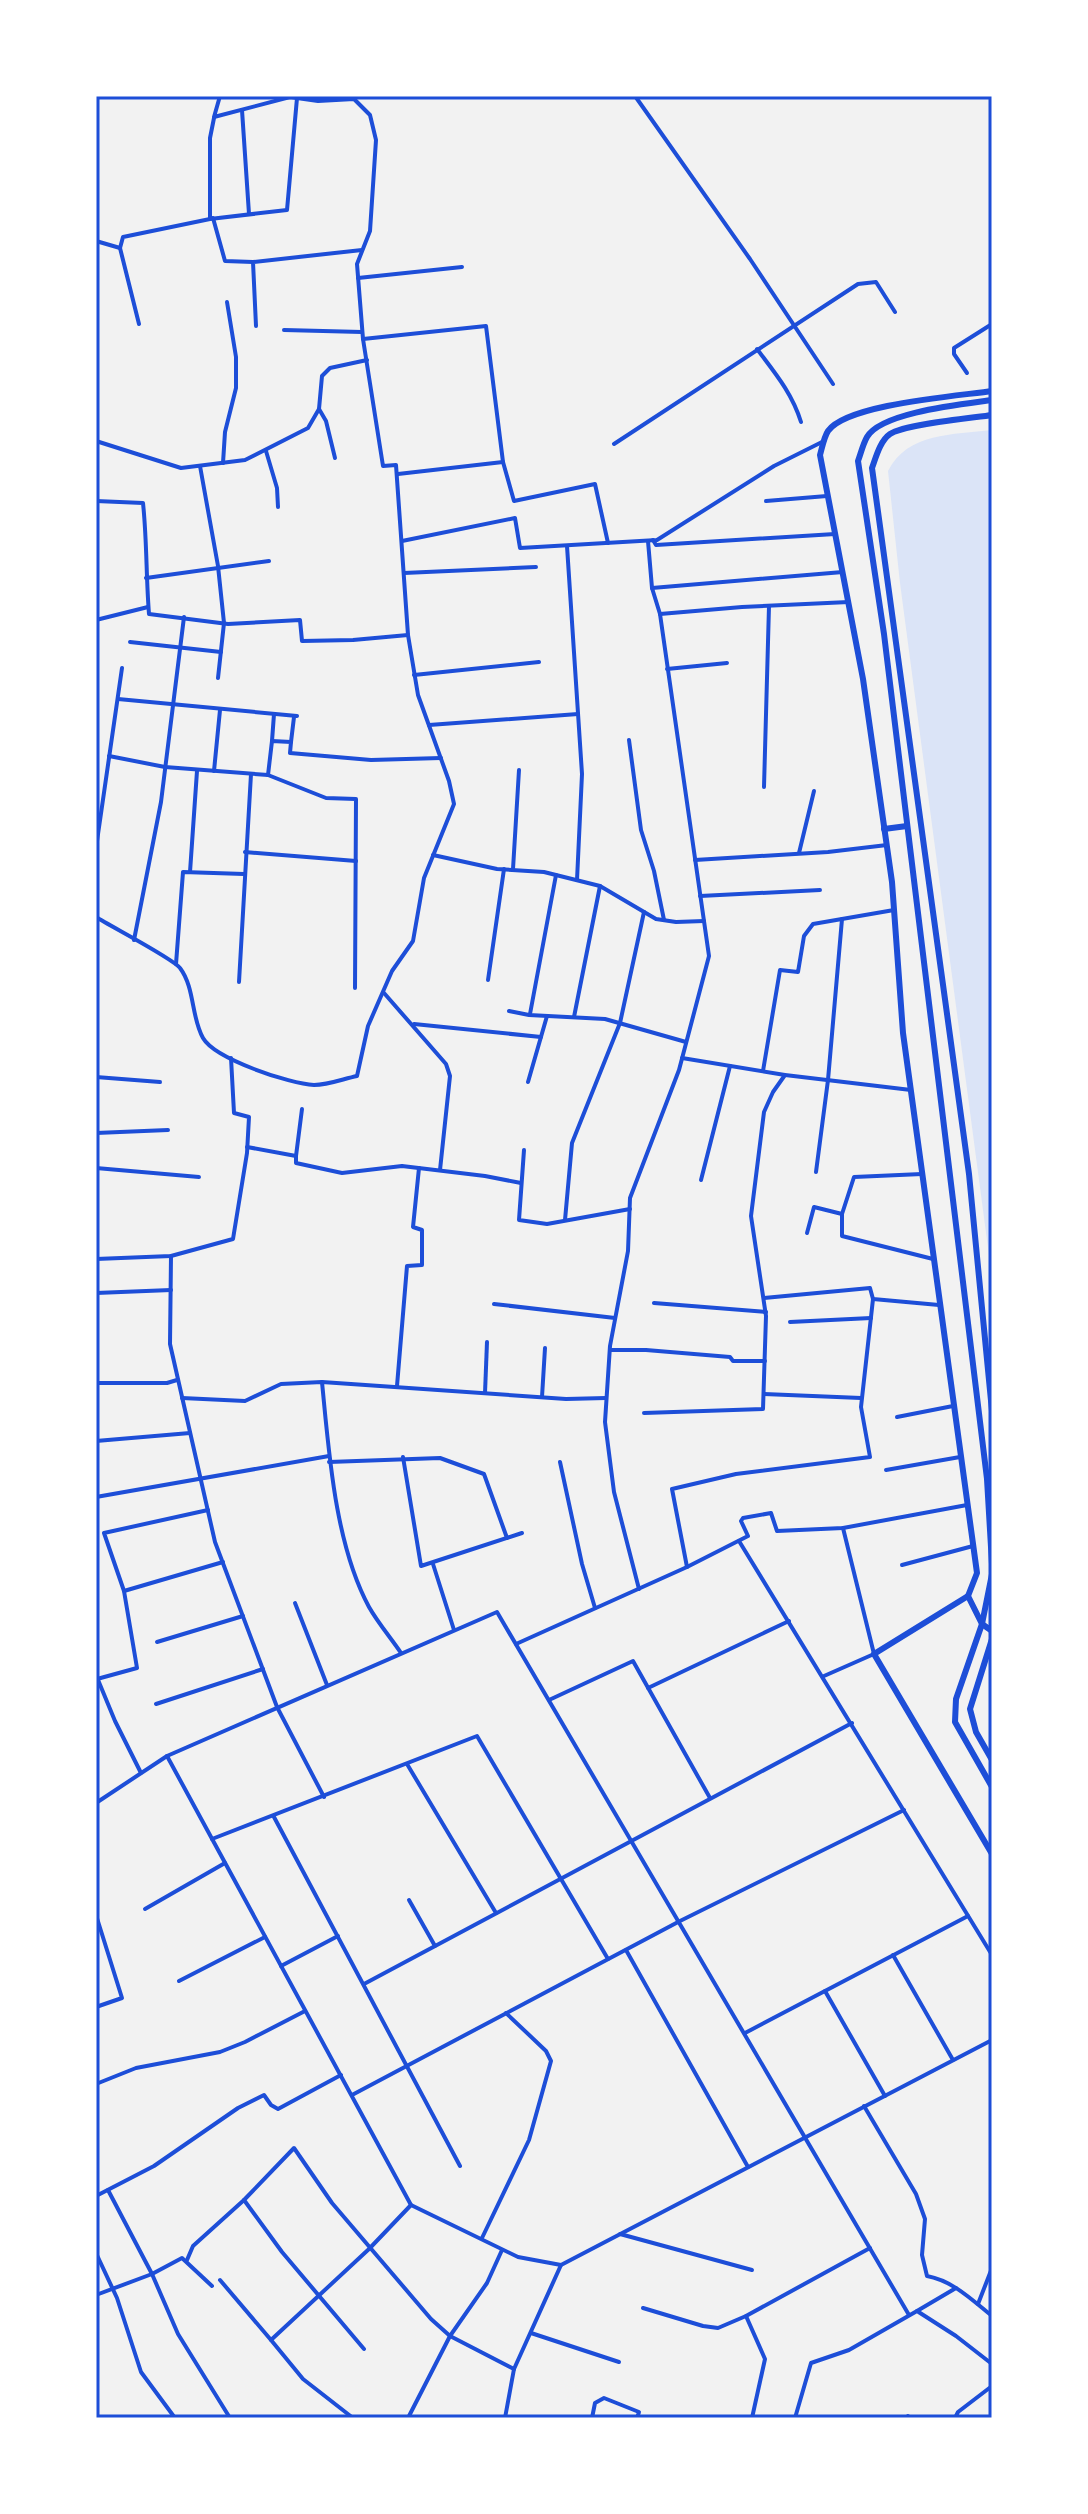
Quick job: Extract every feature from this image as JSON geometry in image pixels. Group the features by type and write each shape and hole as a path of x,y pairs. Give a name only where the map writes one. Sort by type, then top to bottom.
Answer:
{"street":[{"path":"220,96 210,138 212,218 225,261 253,262 362,250"},
{"path":"635,96 750,259 833,384"},
{"path":"214,117 290,97 318,101 354,99 370,115 376,140 370,231 357,264 362,332 383,466 396,465 408,635 414,675 454,804 424,878 413,941 392,971 368,1026 357,1076 318,1085 292,1082 231,1058 210,1046 202,1036 189,989 176,964 183,872 244,874"},
{"path":"139,324 120,248 123,237 212,218 287,210 297,98"},
{"path":"242,110 249,214"},
{"path":"96,241 120,248"},
{"path":"253,262 256,326"},
{"path":"358,278 462,267"},
{"path":"614,444 858,284 876,282 895,312"},
{"path":"223,463 225,432 236,388 236,357 227,302"},
{"path":"967,373 954,354 954,348 992,324"},
{"path":"363,339 486,326 503,462 514,501 595,484 608,543"},
{"path":"284,330 362,332"},
{"path":"757,349 786,387 801,422"},
{"path":"96,441 181,468 245,460 308,428 319,409 322,376 330,368 367,360"},
{"path":"96,390 96,402"},
{"path":"824,1676 874,1654 968,1596 977,1573 903,1033 887,845 863,679 820,455 828,431 846,416 881,407 992,391"},
{"path":"992,400 926,410 894,419 868,434 858,461 884,634 987,1479 992,1564"},
{"path":"319,409 326,421 335,458"},
{"path":"992,415 890,434 878,451 872,468 969,1174 992,1411"},
{"path":"402,541 515,518 520,548 657,540 774,466 824,441"},
{"path":"266,450 277,488 278,507"},
{"path":"397,475 503,462"},
{"path":"200,466 218,566 224,623 218,678"},
{"path":"766,501 828,496"},
{"path":"96,501 143,503 149,614 224,623 300,620 302,641 408,635"},
{"path":"650,541 656,545 835,534"},
{"path":"639,1589 614,1492 605,1422 610,1350 628,1251 630,1198 682,1058 709,956 660,614 652,588 650,541"},
{"path":"567,546 582,774 577,880"},
{"path":"146,578 269,561"},
{"path":"404,573 536,567"},
{"path":"652,588 843,572"},
{"path":"660,614 849,602"},
{"path":"764,787 769,606"},
{"path":"96,620 148,607"},
{"path":"134,940 165,767 184,617"},
{"path":"130,642 221,652"},
{"path":"414,675 539,662"},
{"path":"667,669 727,663"},
{"path":"96,848 122,668"},
{"path":"118,699 296,716 290,753 371,760 441,758"},
{"path":"214,771 220,709"},
{"path":"268,775 274,714"},
{"path":"428,725 578,714"},
{"path":"629,740 641,830 654,871 664,920"},
{"path":"272,741 291,742"},
{"path":"109,756 165,767 268,775 326,798 356,799 355,988"},
{"path":"190,872 197,769"},
{"path":"513,869 519,770"},
{"path":"239,982 251,774"},
{"path":"799,853 814,791"},
{"path":"884,829 907,826"},
{"path":"695,860 887,845"},
{"path":"245,852 356,861"},
{"path":"433,855 577,880 600,886 664,920 704,921"},
{"path":"488,980 504,869"},
{"path":"529,1015 556,875"},
{"path":"574,1017 600,886"},
{"path":"700,896 820,890"},
{"path":"763,1071 780,970 798,972 804,936 813,924 894,909"},
{"path":"565,1220 572,1143 620,1023 644,912"},
{"path":"96,917 176,964"},
{"path":"816,1172 828,1080 842,919"},
{"path":"384,993 446,1064 450,1076 440,1170"},
{"path":"509,1011 605,1019 686,1042"},
{"path":"528,1082 547,1016"},
{"path":"411,1023 541,1037"},
{"path":"96,1259 171,1256 233,1239 249,1117 234,1113 231,1058"},
{"path":"682,1058 785,1075 911,1090"},
{"path":"701,1180 730,1066"},
{"path":"644,1413 763,1409 766,1312 751,1216 764,1112 785,1075"},
{"path":"96,1077 160,1082"},
{"path":"302,1109 296,1163 342,1173 402,1166 521,1183"},
{"path":"96,1133 168,1130"},
{"path":"247,1147 296,1156"},
{"path":"524,1150 519,1220 547,1224 630,1209"},
{"path":"96,1168 199,1177"},
{"path":"397,1386 407,1266 422,1265 422,1230 413,1227 419,1168"},
{"path":"922,1174 854,1177 842,1214 842,1236 933,1259"},
{"path":"807,1233 814,1207 842,1214"},
{"path":"171,1256 170,1344 208,1510 223,1562 277,1707 324,1797"},
{"path":"687,1567 672,1489 736,1474 870,1457 861,1407 873,1299 870,1288 764,1298"},
{"path":"96,1293 171,1290"},
{"path":"873,1299 939,1305"},
{"path":"654,1303 766,1312"},
{"path":"494,1304 615,1318"},
{"path":"790,1322 871,1318"},
{"path":"485,1393 487,1342"},
{"path":"542,1397 545,1348"},
{"path":"610,1350 646,1350 730,1357 733,1361 765,1361"},
{"path":"96,1383 167,1383 178,1380"},
{"path":"322,1382 329,1459 349,1557 369,1607 401,1653"},
{"path":"182,1398 245,1401 281,1384 322,1382 542,1397 606,1398"},
{"path":"764,1394 862,1398"},
{"path":"897,1417 953,1406"},
{"path":"96,1441 190,1433"},
{"path":"403,1457 421,1566 522,1533"},
{"path":"886,1470 960,1457"},
{"path":"96,1497 329,1459 440,1458 484,1474 507,1538"},
{"path":"560,1462 595,1608"},
{"path":"516,1644 748,1536 741,1521 743,1518 771,1513 777,1531 843,1528 967,1505"},
{"path":"141,1773 97,1677 137,1668 124,1591 104,1533 208,1510"},
{"path":"843,1528 874,1654 992,1854"},
{"path":"738,1540 992,1955"},
{"path":"902,1565 973,1546"},
{"path":"124,1591 223,1562"},
{"path":"432,1563 454,1630"},
{"path":"992,1574 982,1624 956,1699 955,1722 992,1787"},
{"path":"968,1596 982,1624 992,1631"},
{"path":"295,1603 327,1685"},
{"path":"96,1803 167,1756 497,1612 909,2315"},
{"path":"157,1642 243,1616"},
{"path":"648,1688 789,1621"},
{"path":"992,1639 970,1709 976,1732 992,1760"},
{"path":"549,1700 633,1661 710,1798"},
{"path":"156,1704 263,1669"},
{"path":"364,1984 852,1723"},
{"path":"212,1839 477,1736 608,1959"},
{"path":"167,1756 411,2205 518,2257 561,2265"},
{"path":"407,1764 496,1913"},
{"path":"352,2095 680,1921 904,1810"},
{"path":"274,1817 460,2166"},
{"path":"145,1909 225,1863"},
{"path":"409,1900 435,1946"},
{"path":"96,1915 122,1998 96,2007"},
{"path":"745,2033 968,1916"},
{"path":"281,1966 338,1936"},
{"path":"179,1981 265,1937"},
{"path":"626,1950 748,2167"},
{"path":"893,1955 953,2060"},
{"path":"825,1991 885,2096"},
{"path":"96,2084 136,2068 220,2052 305,2011"},
{"path":"482,2239 529,2140 551,2061 546,2051 506,2013"},
{"path":"505,2418 514,2369 561,2265 992,2040"},
{"path":"96,2196 154,2166 238,2108 264,2095 278,2109 341,2075"},
{"path":"864,2106 916,2194 925,2219 922,2255 927,2276 957,2287 992,2316"},
{"path":"187,2260 193,2246 244,2200 294,2148 332,2203 431,2319 450,2336 514,2369"},
{"path":"108,2190 152,2274 178,2334 227,2417"},
{"path":"244,2200 282,2252 364,2349"},
{"path":"271,2340 369,2249 411,2205"},
{"path":"617,2234 752,2270"},
{"path":"643,2308 718,2328 746,2316 870,2248"},
{"path":"408,2418 450,2336 487,2283 503,2249"},
{"path":"96,2253 141,2372 175,2418"},
{"path":"96,2295 152,2274 182,2258 212,2286"},
{"path":"978,2304 992,2268"},
{"path":"220,2280 303,2379 353,2418"},
{"path":"795,2418 811,2363 849,2350 957,2287"},
{"path":"917,2311 992,2364"},
{"path":"746,2316 765,2359 752,2418"},
{"path":"531,2333 619,2362"},
{"path":"955,2418 958,2412 992,2386"},
{"path":"592,2418 595,2403 604,2398 639,2412 637,2418"}],"shaded area":[{"path":"992,430 992,1278 900,583 888,471 897,458 919,442"}]}
